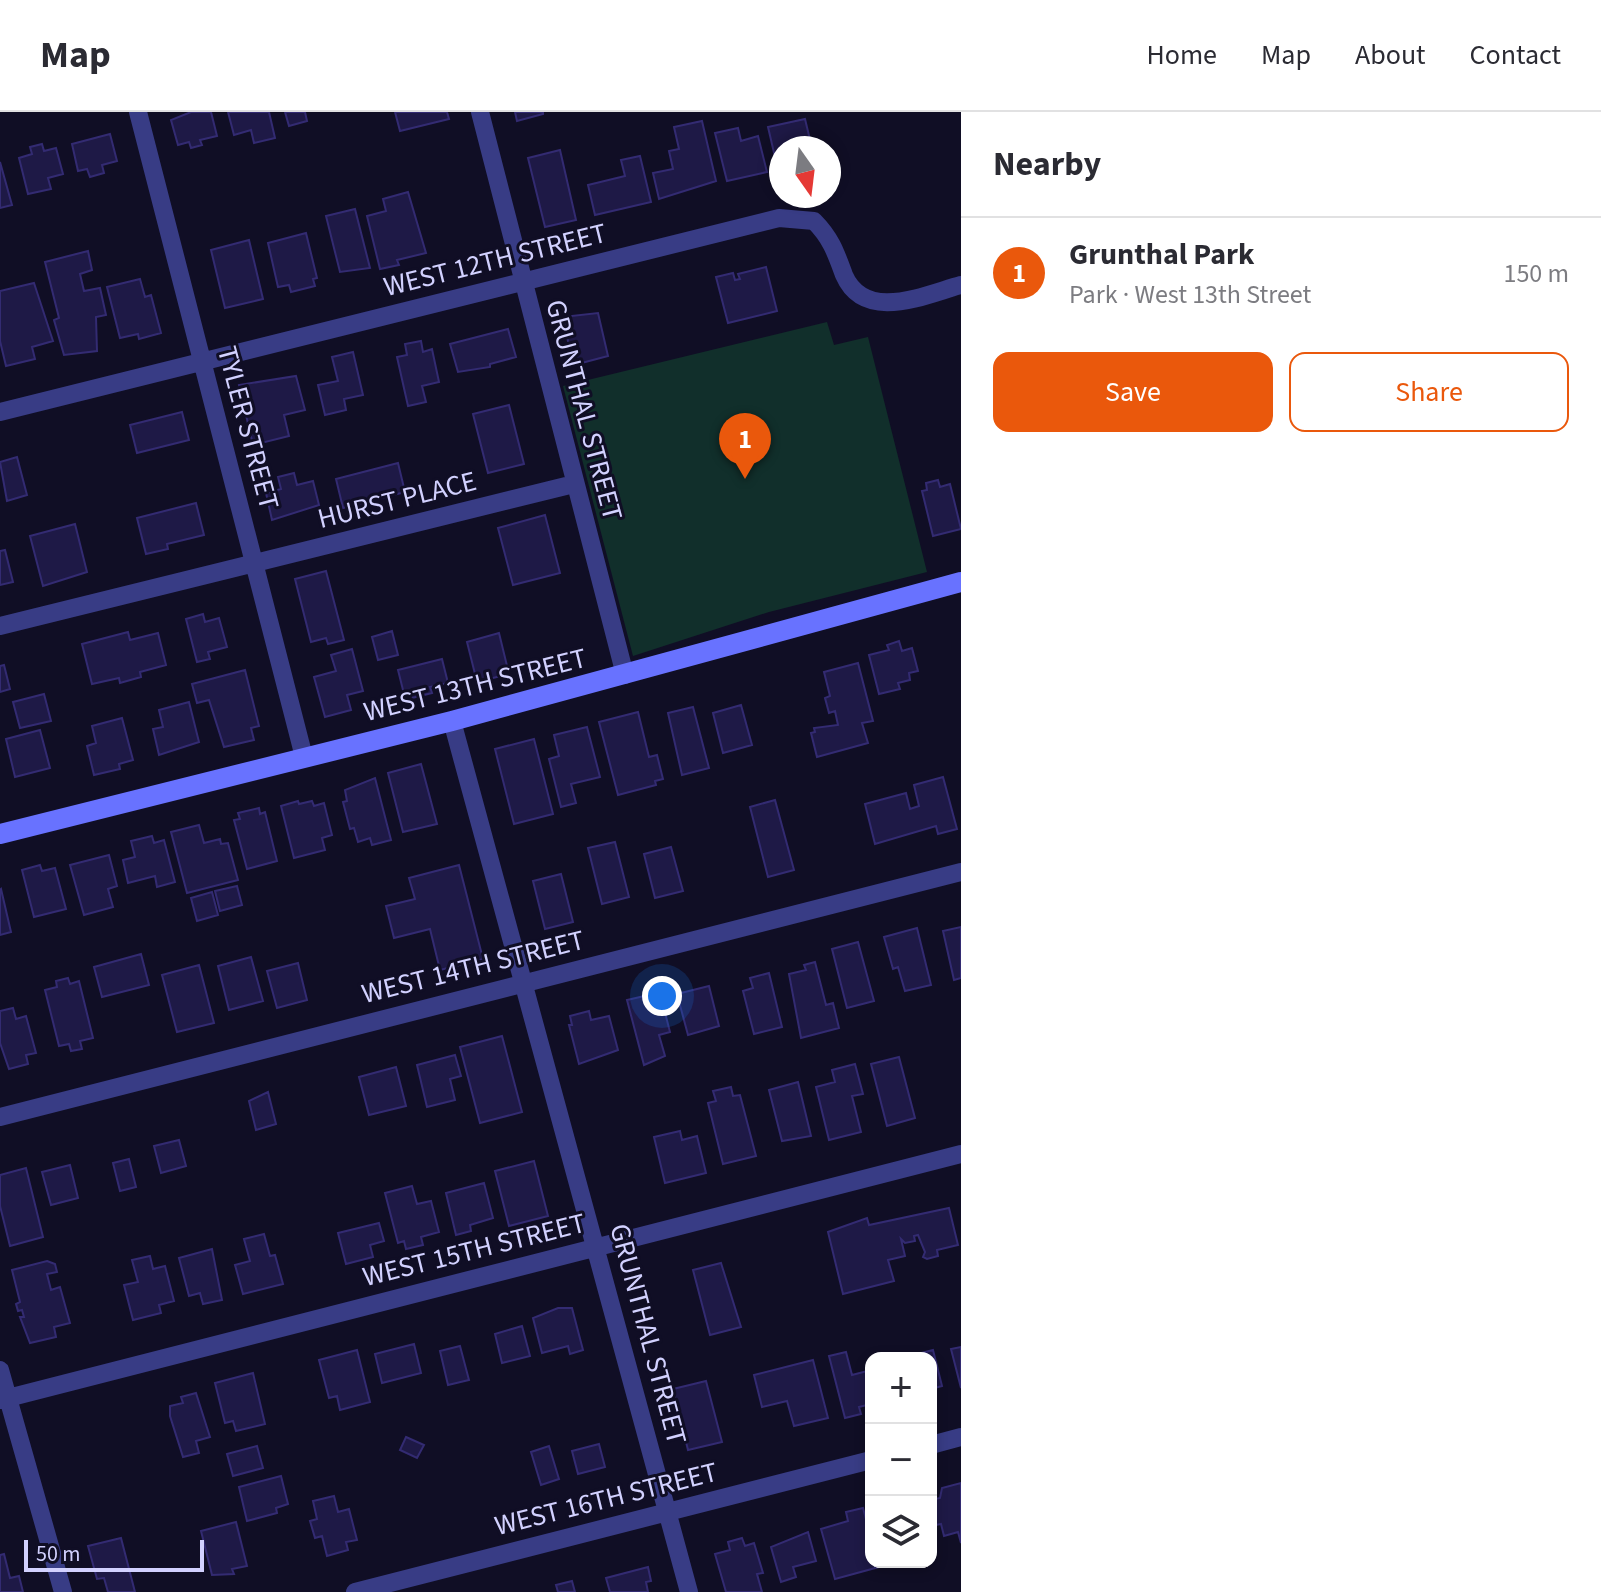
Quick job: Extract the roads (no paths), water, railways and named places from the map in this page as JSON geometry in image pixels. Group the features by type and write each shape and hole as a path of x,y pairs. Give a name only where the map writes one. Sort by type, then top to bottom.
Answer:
{"street":[{"name":"TYLER STREET","path":"138,112 304,757"},
{"name":"GRUNTHAL STREET","path":"480,112 625,675"},
{"name":"WEST 12TH STREET","path":"0,412 779,218 798,217 814,221 827,234 853,290 865,299 892,303 961,285"},
{"name":"HURST PLACE","path":"0,626 574,484"},
{"name":"WEST 13TH STREET","path":"0,834 452,721 625,675 773,630 961,582"},
{"name":"GRUNTHAL STREET","path":"452,721 689,1592"},
{"name":"WEST 14TH STREET","path":"0,1117 961,872"},
{"name":"WEST 15TH STREET","path":"4,1399 961,1154"},
{"path":"0,1370 4,1399 63,1592"},
{"path":"937,1443 961,1437"},
{"name":"WEST 16TH STREET","path":"355,1592 865,1462"}],"place":[{"name":"Grunthal Park","path":"745,479"}]}
